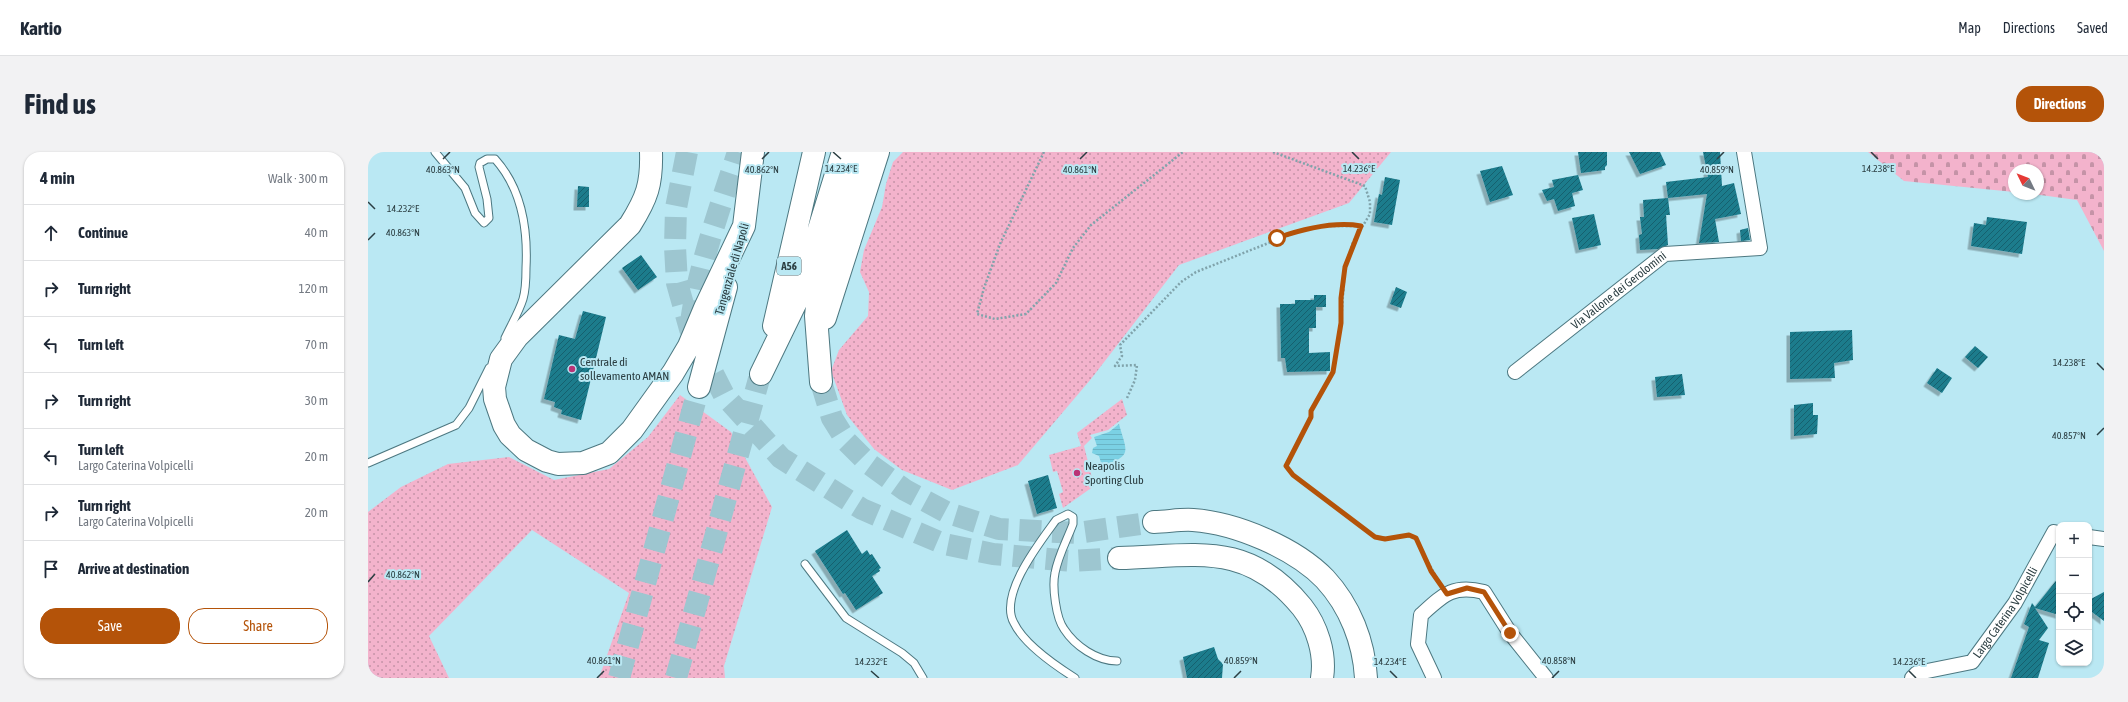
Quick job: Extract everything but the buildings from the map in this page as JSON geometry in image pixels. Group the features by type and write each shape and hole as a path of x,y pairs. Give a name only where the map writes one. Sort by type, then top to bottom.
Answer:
{"highway":[{"path":"652,152 652,176 648,192 641,208 630,225 517,337 501,359 494,387 499,413 510,435 526,450 558,464 583,463 609,453 621,442 673,373 689,346 704,308 744,226 753,152"},
{"name":"Tangenziale di Napoli","path":"699,387 744,226 769,152"},
{"name":"A56","path":"814,152 792,251 760,377 797,300 843,152"},
{"path":"860,152 819,287 816,316 820,374 823,325 878,152"},
{"path":"1154,522 1193,520 1227,526 1260,538 1294,555 1324,579 1342,601 1358,632 1365,660 1366,678"},
{"path":"1119,558 1218,555 1237,559 1255,566 1274,578 1292,594 1307,613 1317,634 1322,653 1322,678"}],"street":[{"name":"Via Vallone dei Gerolomini","path":"1515,372 1665,254 1760,248 1744,152"},
{"name":"Largo Caterina Volpicelli","path":"1912,678 1917,674 1972,662 2015,603 2054,532 2056,532"},
{"path":"2092,537 2104,539"},
{"path":"1434,678 1418,644 1421,615 1447,594 1467,588 1484,592 1510,633 1546,678"}],"lane":[{"path":"368,462 450,429 463,418 524,298 527,244 525,226 522,208 505,170 495,159 487,159 480,163 479,172 487,199 489,218 484,223 475,213 465,188 435,152"},
{"path":"1075,678 1052,664 1028,641 1013,623 1010,607 1026,563 1056,520 1062,516 1068,514 1073,517 1073,524 1055,573 1055,601 1063,629 1086,651 1109,661 1117,661"},
{"path":"805,564 846,618 902,653 914,663 924,678"}],"path":[{"path":"1044,152 1000,244 984,288 977,314 995,319 1026,314 1056,283 1072,248 1091,225 1183,152"},
{"path":"1273,152 1365,186 1370,202 1370,214 1361,226 1345,267 1341,298 1341,323 1333,372 1311,411 1311,417 1286,466 1293,475 1375,537 1385,539 1409,535 1416,538 1431,571 1447,594"},
{"path":"1127,398 1135,380 1137,365 1115,366 1122,356 1120,345 1181,282 1212,264 1256,249 1301,230 1324,226 1361,226"}],"green space":[{"path":"903,152 1391,152 1349,203 1179,265 1091,379 1018,465 952,490 902,470 874,449 847,415 831,371 839,350 868,316 869,292 860,272 864,250 882,207 886,184 893,162"},
{"path":"1868,152 2104,152 2104,251 2077,200 2044,196 2044,164 2008,164 2008,191 1904,181"},
{"path":"680,395 731,432 772,507 724,666 725,678 599,678 629,593 532,530 429,636 449,678 368,678 368,512 401,487 448,464 509,457 554,480 609,469 648,437"},
{"path":"1122,399 1127,415 1108,430 1090,435 1092,438 1084,446 1094,486 1063,508 1059,494 1063,492 1057,471 1053,472 1049,455 1081,446 1077,433"}],"water":[{"path":"1119,424 1124,441 1125,452 1119,459 1102,466 1099,456 1092,453 1093,448 1097,446 1094,437 1109,432"}],"tunnel":[{"path":"687,152 676,208 675,247 677,283 690,329 724,395 781,458 862,509 944,544 993,554 1072,561 1119,558"},
{"path":"691,322 699,279 705,257 738,152"},
{"path":"676,678 759,379"},
{"path":"821,382 832,418 847,442 869,464 905,490 948,513 999,529 1077,533 1154,522"},
{"path":"619,678 699,387"}],"place":[{"name":"Centrale di sollevamento AMAN","path":"572,369"},
{"name":"Neapolis Sporting Club","path":"1077,473"}],"route":[{"path":"1277,238 1301,230 1324,226 1361,226 1345,267 1341,298 1341,323 1333,372 1311,411 1311,417 1286,466 1293,475 1375,537 1385,539 1409,535 1416,538 1431,571 1447,594 1467,588 1484,592 1510,633"}]}
